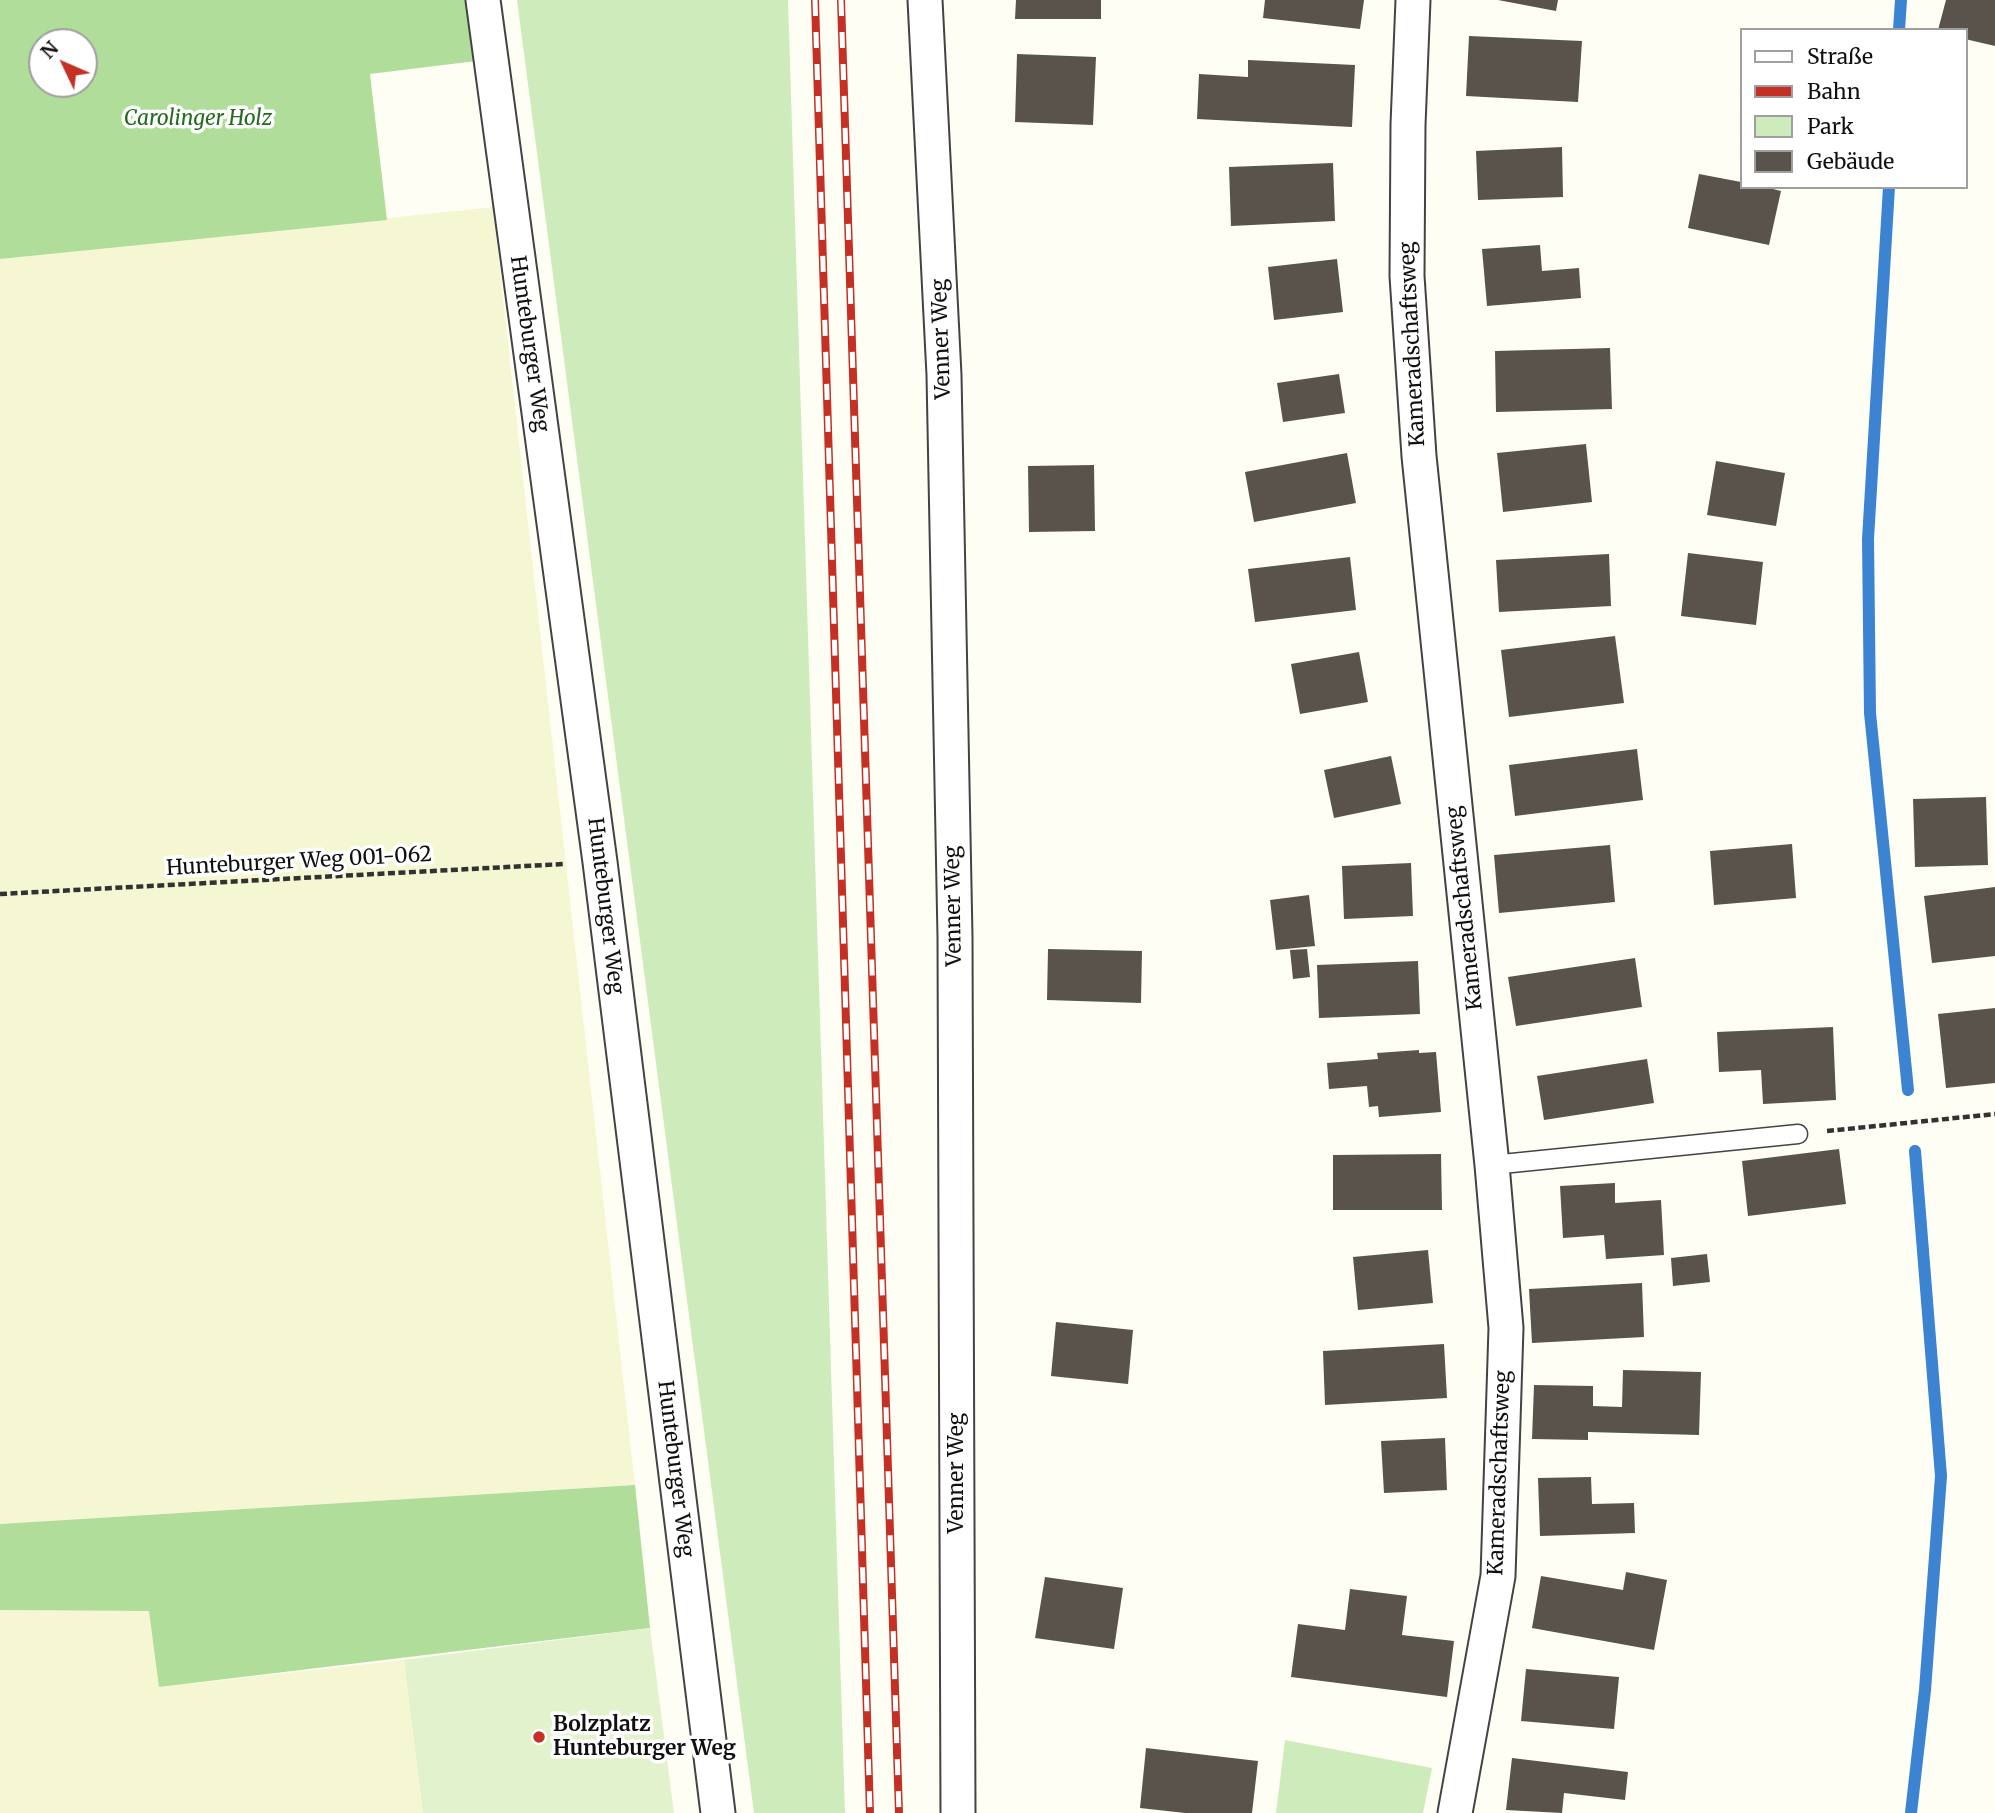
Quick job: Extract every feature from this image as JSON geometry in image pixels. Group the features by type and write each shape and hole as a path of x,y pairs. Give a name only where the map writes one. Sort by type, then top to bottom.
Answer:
{"street":[{"name":"Hunteburger Weg","path":"482,0 600,862 718,1813"},
{"name":"Venner Weg","path":"925,0 944,375 955,937 958,1813"},
{"name":"Kameradschaftsweg","path":"1413,0 1408,125 1407,276 1446,724 1492,1165 1506,1328 1498,1576 1455,1813"}],"lane":[{"path":"1492,1165 1798,1134"}],"path":[{"name":"Hunteburger Weg 001-062","path":"0,894 600,862"},
{"path":"1798,1134 1995,1114"}],"green space":[{"name":"Carolinger Holz","path":"0,0 467,0 476,61 370,74 387,220 0,259"},
{"path":"517,0 788,0 845,1813 754,1813"},
{"path":"493,207 635,1485 0,1524 0,259"},
{"path":"635,1485 650,1628 159,1687 149,1611 0,1610 0,1524"},
{"path":"0,1610 150,1611 160,1687 404,1660 423,1813 0,1813"},
{"name":"Bolzplatz Hunteburger Weg","path":"650,1628 674,1813 423,1813 404,1660"},
{"path":"1285,1740 1432,1768 1423,1813 1276,1813"}],"building":[{"path":"1016,0 1101,0 1101,19 1015,19"},
{"path":"1265,0 1364,0 1360,29 1263,18"},
{"path":"1498,0 1558,0 1556,11"},
{"path":"1946,0 1995,0 1995,46 1967,39 1967,28 1939,28"},
{"path":"1469,36 1582,41 1578,102 1466,96"},
{"path":"1017,54 1096,57 1093,125 1015,122"},
{"path":"1248,60 1355,65 1352,127 1197,119 1199,74 1248,77"},
{"path":"1562,147 1563,197 1478,200 1476,151"},
{"path":"1333,163 1335,221 1231,226 1229,167"},
{"path":"1699,174 1740,182 1740,189 1781,191 1769,245 1688,228"},
{"path":"1540,245 1542,271 1579,268 1581,298 1487,306 1482,249"},
{"path":"1337,259 1343,312 1274,320 1268,267"},
{"path":"1610,348 1612,409 1496,412 1495,351"},
{"path":"1339,374 1345,413 1283,422 1277,383"},
{"path":"1586,444 1592,502 1503,512 1497,453"},
{"path":"1347,453 1356,503 1254,522 1245,472"},
{"path":"1716,461 1785,473 1776,526 1707,515"},
{"path":"1094,465 1095,531 1029,532 1028,466"},
{"path":"1688,553 1763,562 1756,625 1681,616"},
{"path":"1609,554 1611,606 1499,612 1496,560"},
{"path":"1350,557 1356,610 1255,622 1248,569"},
{"path":"1615,636 1624,703 1509,717 1501,650"},
{"path":"1359,652 1368,702 1300,714 1291,664"},
{"path":"1637,749 1643,800 1515,816 1509,765"},
{"path":"1391,756 1401,804 1334,818 1324,770"},
{"path":"1986,797 1988,865 1915,867 1913,799"},
{"path":"1792,844 1796,898 1714,905 1710,851"},
{"path":"1610,845 1615,902 1499,913 1494,855"},
{"path":"1411,863 1413,916 1344,919 1342,866"},
{"path":"1995,887 1995,956 1932,963 1924,896"},
{"path":"1309,895 1315,946 1276,950 1270,900"},
{"path":"1048,949 1142,951 1141,1003 1047,1000"},
{"path":"1307,949 1310,977 1293,979 1290,950"},
{"path":"1635,958 1642,1007 1516,1026 1508,977"},
{"path":"1418,961 1420,1014 1319,1018 1317,965"},
{"path":"1995,1008 1995,1083 1946,1088 1938,1014"},
{"path":"1833,1027 1836,1100 1763,1104 1761,1070 1719,1072 1717,1032"},
{"path":"1419,1050 1419,1053 1436,1052 1441,1112 1379,1117 1378,1106 1369,1107 1367,1086 1329,1089 1327,1063 1378,1059 1377,1053"},
{"path":"1647,1059 1654,1103 1544,1120 1537,1076"},
{"path":"1839,1149 1846,1204 1748,1216 1742,1161"},
{"path":"1441,1154 1442,1210 1333,1210 1333,1155"},
{"path":"1615,1183 1615,1203 1661,1200 1664,1255 1606,1259 1604,1235 1563,1238 1560,1186"},
{"path":"1428,1250 1433,1303 1358,1310 1353,1257"},
{"path":"1707,1254 1710,1282 1673,1286 1671,1258"},
{"path":"1642,1283 1644,1337 1532,1343 1529,1289"},
{"path":"1056,1322 1133,1330 1128,1384 1051,1376"},
{"path":"1444,1344 1447,1398 1325,1405 1323,1351"},
{"path":"1623,1370 1701,1372 1699,1435 1588,1432 1588,1440 1532,1439 1534,1385 1593,1386 1593,1406 1622,1407"},
{"path":"1445,1438 1447,1490 1384,1493 1381,1441"},
{"path":"1591,1477 1592,1504 1634,1503 1635,1533 1540,1536 1538,1478"},
{"path":"1626,1572 1667,1580 1654,1650 1532,1628 1541,1576 1623,1590"},
{"path":"1045,1577 1123,1588 1114,1649 1035,1638"},
{"path":"1350,1589 1407,1596 1402,1635 1454,1641 1447,1697 1291,1677 1298,1624 1345,1630"},
{"path":"1526,1669 1619,1677 1614,1729 1521,1721"},
{"path":"1146,1748 1258,1761 1252,1813 1185,1813 1140,1808"},
{"path":"1512,1758 1628,1772 1625,1800 1564,1793 1562,1813 1506,1810"}],"waterway":[{"path":"1899,28 1901,0"},
{"path":"1889,189 1868,539 1870,713 1908,1090"},
{"path":"1911,1813 1925,1690 1941,1476 1915,1151"}],"railway":[{"path":"815,0 870,1813"},
{"path":"841,0 899,1813"}],"place":[{"name":"Bolzplatz Hunteburger Weg","path":"539,1737"}]}
